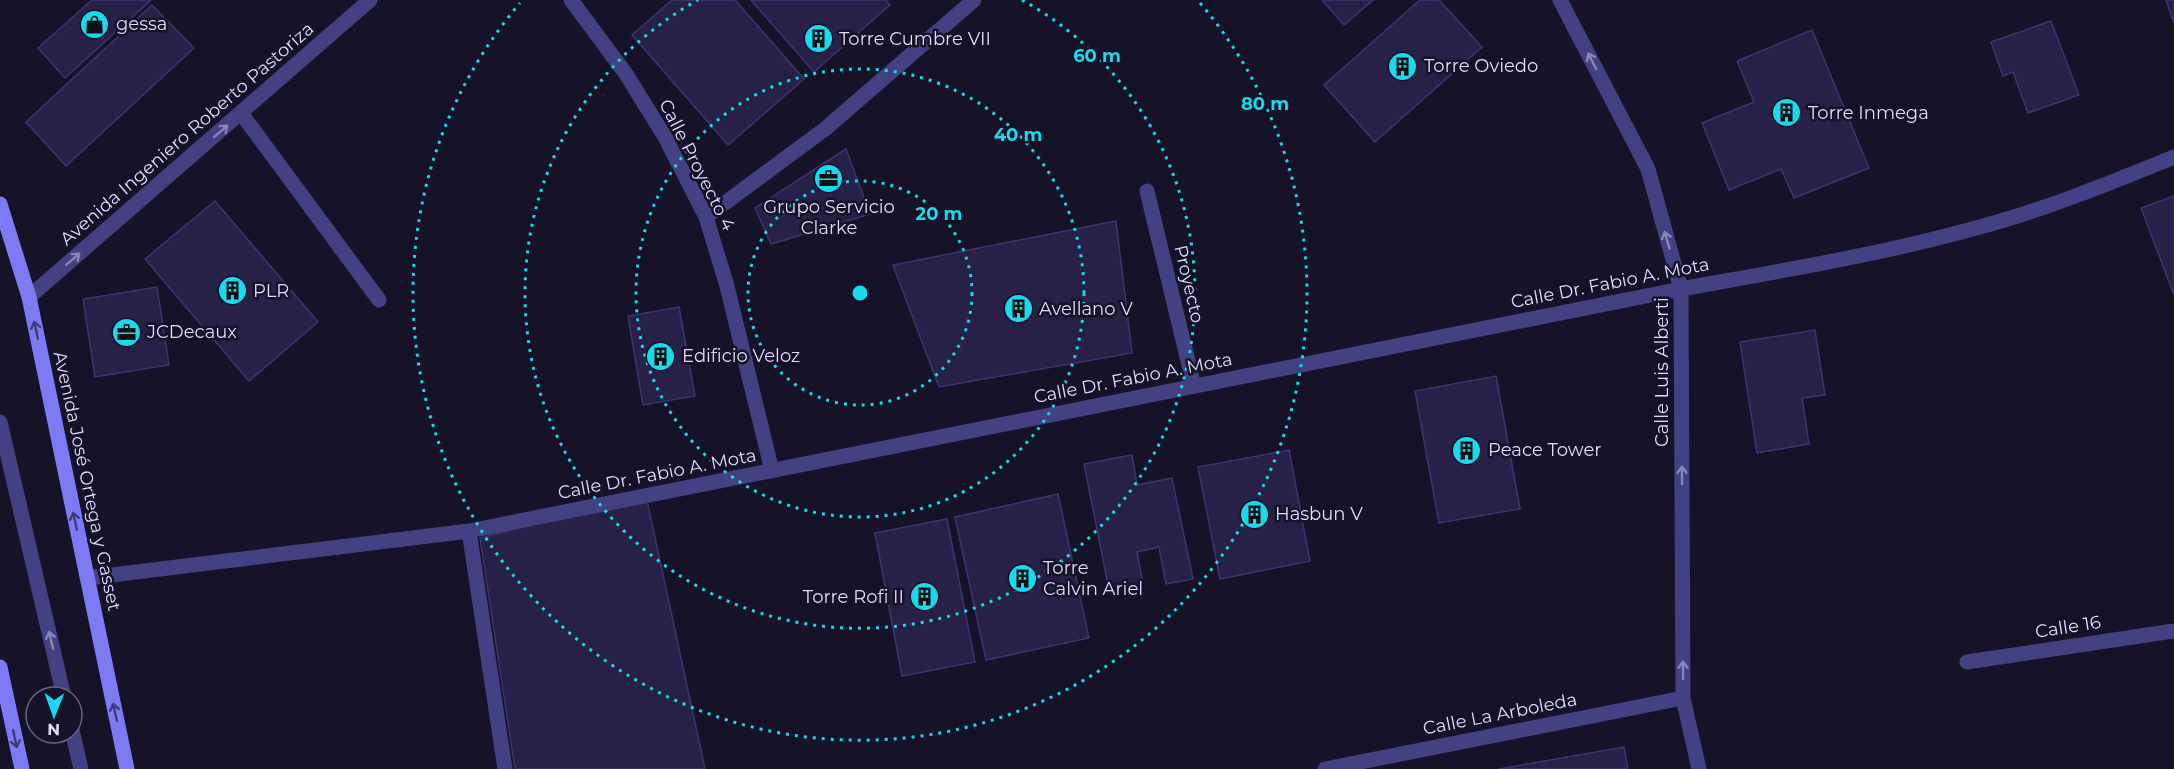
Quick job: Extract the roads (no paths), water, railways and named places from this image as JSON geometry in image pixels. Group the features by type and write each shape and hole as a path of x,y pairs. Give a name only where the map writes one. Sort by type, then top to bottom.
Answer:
{"main road":[{"name":"Avenida José Ortega y Gasset","path":"0,204 29,297 127,769"},
{"path":"0,667 22,769"}],"street":[{"name":"Avenida Ingeniero Roberto Pastoriza","path":"29,297 370,0"},
{"name":"Calle Proyecto 4","path":"571,0 626,74 665,137 706,217 727,286 772,471"},
{"path":"706,217 825,129 974,0"},
{"name":"Calle Luis Alberti","path":"1560,0 1648,169 1681,289 1683,698 1699,769"},
{"path":"242,113 379,300"},
{"name":"Calle Dr. Fabio A. Mota","path":"87,578 468,531 1681,289 1846,259 1978,228 2107,184 2174,157"},
{"name":"Proyecto","path":"1147,191 1194,386"},
{"path":"0,422 61,685"},
{"path":"468,531 505,769"},
{"name":"Calle 16","path":"1967,662 2174,631"},
{"name":"Calle La Arboleda","path":"1325,769 1683,698"},
{"path":"75,745 81,769"}],"place":[{"name":"gessa","path":"95,24"},
{"name":"Torre Cumbre VII","path":"818,39"},
{"name":"Torre Oviedo","path":"1403,66"},
{"name":"Torre Inmega","path":"1787,113"},
{"name":"Grupo Servicio Clarke","path":"829,178"},
{"name":"PLR","path":"232,291"},
{"name":"Avellano V","path":"1018,309"},
{"name":"JCDecaux","path":"126,332"},
{"name":"Edificio Veloz","path":"661,356"},
{"name":"Peace Tower","path":"1467,450"},
{"name":"Hasbun V","path":"1254,514"},
{"name":"Torre Calvin Ariel","path":"1022,578"},
{"name":"Torre Rofi II","path":"925,597"}]}
